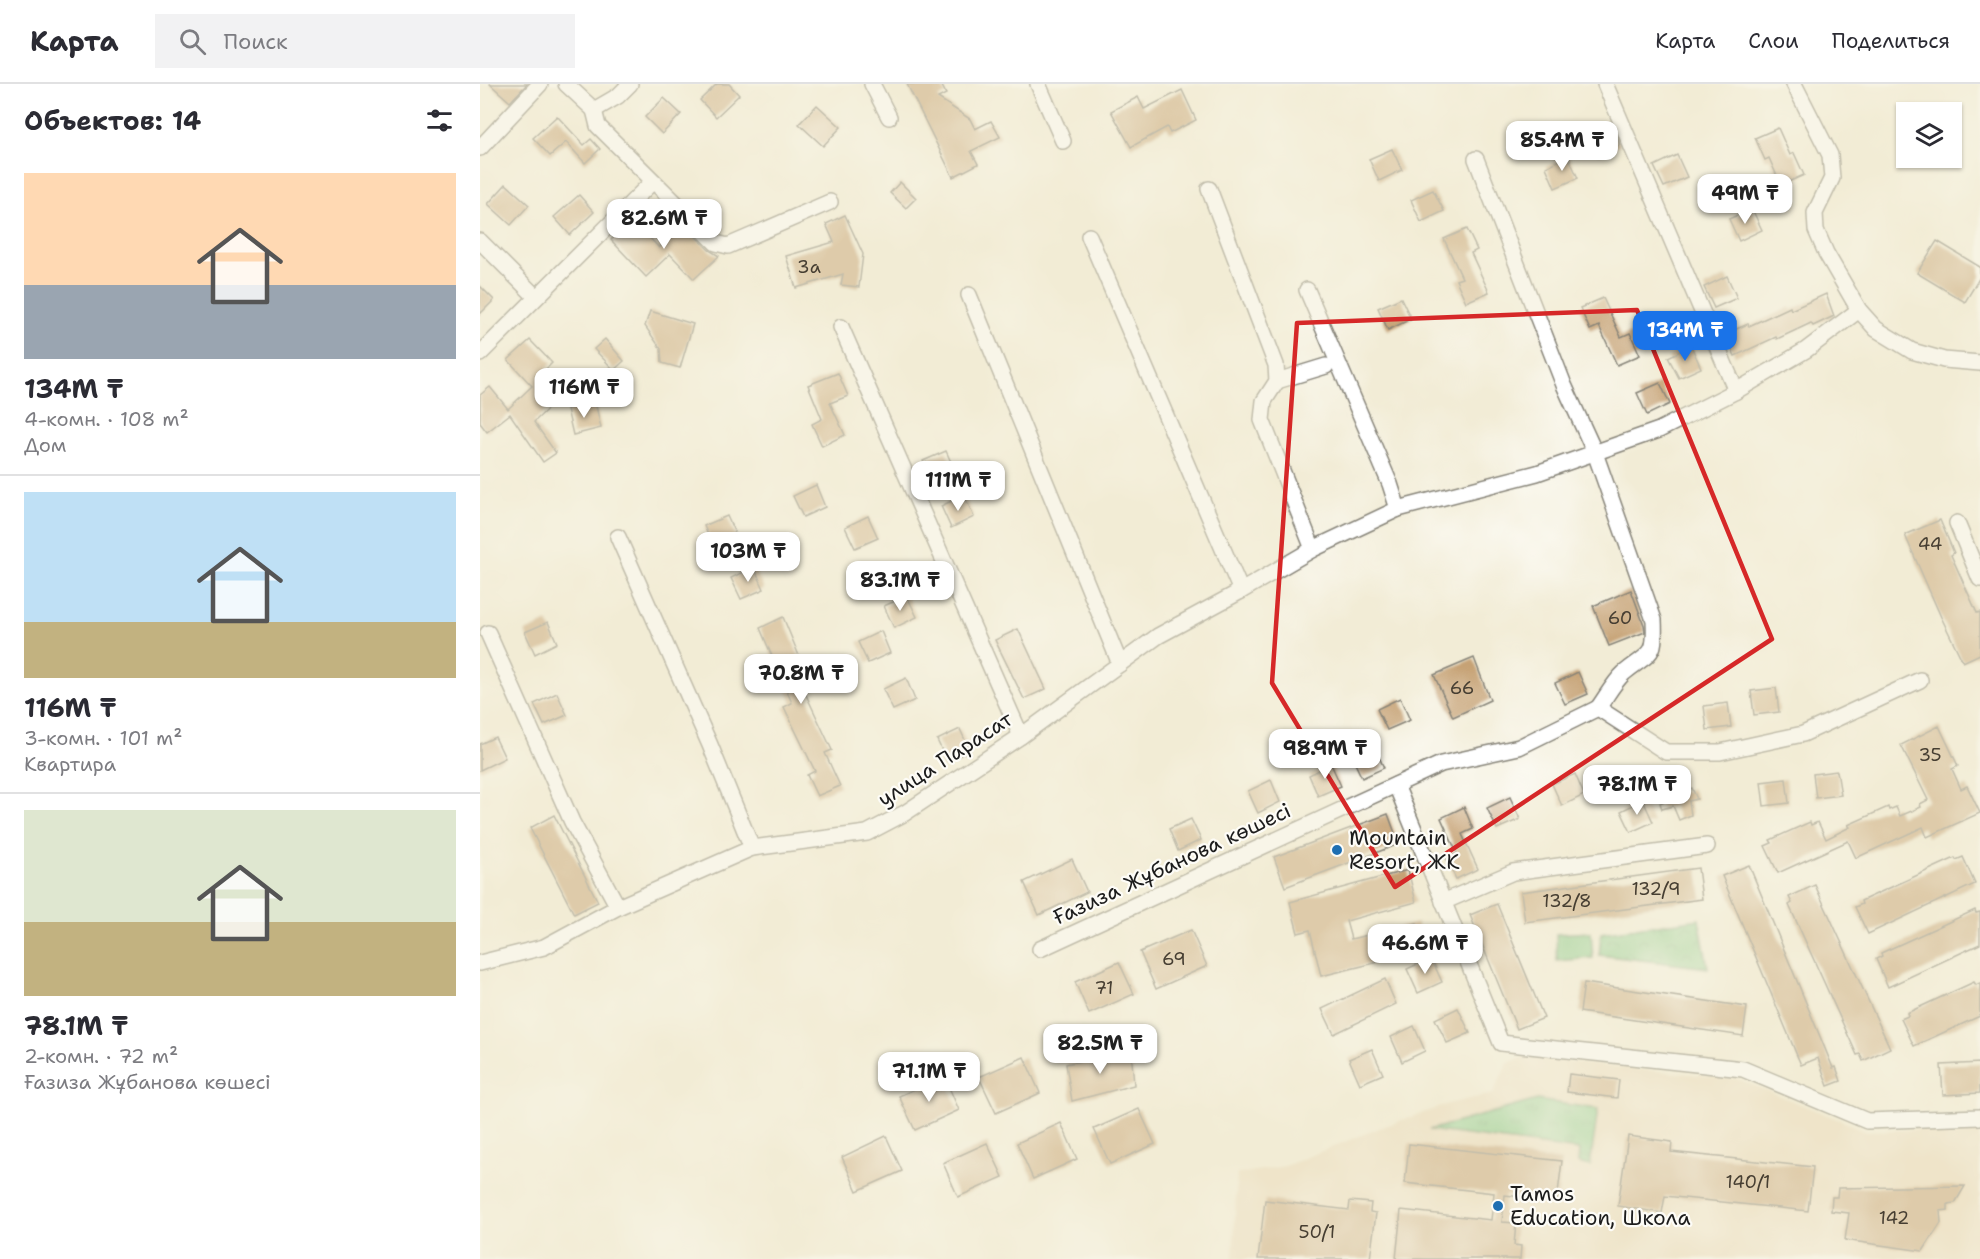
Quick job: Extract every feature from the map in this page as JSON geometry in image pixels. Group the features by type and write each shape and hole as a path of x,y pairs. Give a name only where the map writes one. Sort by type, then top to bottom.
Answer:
{"street":[{"path":"480,148 540,84"},
{"path":"566,84 594,110 598,126 716,243 728,246 830,202"},
{"path":"594,110 618,96 630,84"},
{"path":"872,84 889,117"},
{"path":"1038,84 1064,141"},
{"path":"1605,84 1736,392"},
{"path":"1794,84 1830,155 1832,178 1815,213 1816,230 1826,253 1859,310 1876,329 1912,351 1944,360 1980,363"},
{"path":"1476,159 1564,385 1595,453 1654,620 1656,643 1647,658 1623,674 1598,708 1666,752 1720,752 1803,734 1920,680"},
{"path":"480,354 653,181"},
{"path":"1209,189 1276,365 1277,381 1264,401 1262,420 1313,549"},
{"path":"1089,236 1241,591"},
{"path":"480,242 536,297"},
{"path":"1307,290 1398,508"},
{"path":"969,295 1120,664"},
{"name":"улица Парасат","path":"480,963 544,947 618,907 752,848 867,833 904,813 1021,736 1158,636 1313,549 1398,508 1537,473 1659,430 1736,392 1806,350 1859,310"},
{"path":"842,327 1021,736"},
{"path":"1277,381 1326,366"},
{"path":"1957,523 1980,579"},
{"path":"618,537 710,745 752,848"},
{"path":"488,633 572,822 618,907"},
{"name":"Ғазиза Жұбанова көшесі","path":"1040,949 1441,764 1519,747 1598,708"},
{"path":"1396,785 1501,1043 1743,1069 1867,1121 1980,1118"},
{"path":"1443,902 1513,872 1707,846"}],"highlighted area":[{"path":"1637,310 1772,639 1395,887 1272,683 1297,323"}],"shaded area":[{"path":"1524,1056 1738,1079 1867,1131 1980,1127 1980,1258 1233,1259 1237,1174 1285,1166 1374,1130 1451,1103 1493,1094 1507,1064"}],"green space":[{"path":"1699,919 1708,968 1599,955 1601,933"},
{"path":"1591,932 1593,958 1557,961 1556,934"},
{"path":"1537,1100 1598,1109 1590,1166 1578,1163 1579,1150 1429,1130"}],"building":[{"path":"490,84 527,84 510,102"},
{"path":"717,84 729,84 739,95 716,117 700,100"},
{"path":"907,84 941,84 946,94 938,98 970,119 975,129 991,121 1000,137 971,151 978,164 953,177"},
{"path":"1182,90 1196,120 1170,133 1167,127 1131,147 1111,111 1138,97 1144,109"},
{"path":"664,98 681,114 662,134 645,117"},
{"path":"817,105 841,127 823,146 799,124"},
{"path":"557,116 584,145 591,139 600,149 585,163 566,142 550,156 533,138"},
{"path":"1611,123 1620,145 1599,155 1589,133"},
{"path":"1778,128 1790,155 1794,153 1804,175 1781,185 1769,158 1765,160 1755,138"},
{"path":"1392,149 1402,170 1379,181 1369,159"},
{"path":"1677,155 1687,177 1664,187 1654,166"},
{"path":"1568,156 1578,178 1555,188 1546,167"},
{"path":"900,182 916,198 906,208 890,193"},
{"path":"506,184 529,205 511,225 488,204"},
{"path":"1433,190 1444,211 1421,222 1411,200"},
{"path":"579,195 594,212 570,235 554,217"},
{"path":"1752,209 1762,230 1739,241 1729,219"},
{"path":"845,215 863,254 859,287 841,285 843,274 796,288 786,256 834,242 826,224"},
{"path":"632,219 659,248 683,224 709,250 719,256 694,279 670,254 646,277 611,240"},
{"path":"1467,229 1477,250 1471,253 1489,292 1466,302 1456,280 1462,278 1444,239"},
{"path":"1937,241 1980,267 1980,277 1965,302 1917,273"},
{"path":"1727,276 1737,298 1714,308 1704,287"},
{"path":"480,286 494,300 480,314"},
{"path":"1826,294 1834,316 1813,326 1811,323 1777,339 1776,337 1735,356 1725,334 1748,324 1749,326 1790,307 1791,310"},
{"path":"1401,298 1411,319 1388,330 1378,308"},
{"path":"1603,298 1621,337 1630,333 1640,355 1617,365 1599,326 1590,330 1580,308"},
{"path":"650,311 693,324 680,368 662,363 661,349 645,326"},
{"path":"605,339 624,361 614,370 594,349"},
{"path":"530,340 552,363 545,370 566,391 534,422 556,453 543,462 510,414 487,432 480,423 480,395 490,387 508,409 532,386 508,360"},
{"path":"1691,346 1701,368 1679,378 1668,357"},
{"path":"838,373 848,396 830,403 845,435 822,446 812,424 822,419 808,385"},
{"path":"1660,383 1670,404 1647,415 1637,393"},
{"path":"595,402 601,428 573,435 567,409"},
{"path":"946,451 956,473 933,483 923,461"},
{"path":"816,485 825,507 803,517 793,496"},
{"path":"964,495 974,517 951,528 941,506"},
{"path":"727,516 737,538 714,548 704,526"},
{"path":"868,516 878,538 855,548 845,527"},
{"path":"1940,520 1954,553 1951,555 1977,613 1980,612 1980,654 1963,662 1905,535"},
{"path":"754,567 764,589 741,599 731,578"},
{"path":"1631,590 1645,632 1609,646 1593,606"},
{"path":"907,596 917,617 894,628 884,606"},
{"path":"783,617 809,680 801,684 832,750 825,753 840,786 817,796 807,775 815,771 784,707 792,703 760,628"},
{"path":"548,622 557,643 535,654 525,632"},
{"path":"1018,629 1046,689 1024,699 995,640"},
{"path":"881,631 890,653 868,663 858,642"},
{"path":"1474,658 1490,700 1453,717 1434,675"},
{"path":"1578,672 1588,694 1565,704 1555,683"},
{"path":"906,678 915,700 893,710 883,689"},
{"path":"1776,688 1779,712 1754,715 1751,691"},
{"path":"557,693 567,715 544,725 534,704"},
{"path":"1400,698 1410,720 1387,730 1377,709"},
{"path":"1728,703 1731,727 1707,730 1704,706"},
{"path":"1939,726 1958,766 1952,769 1961,789 1967,786 1980,813 1927,837 1923,827 1856,858 1848,841 1778,873 1765,846 1772,843 1770,840 1810,822 1811,825 1818,822 1826,839 1850,827 1848,825 1888,807 1889,810 1896,807 1900,816 1921,807 1920,804 1928,800 1901,745"},
{"path":"960,729 970,751 947,761 937,740"},
{"path":"495,737 505,758 480,770 480,744"},
{"path":"1374,746 1384,768 1362,778 1352,757"},
{"path":"1331,764 1341,786 1318,796 1309,775"},
{"path":"1837,771 1841,795 1816,798 1813,774"},
{"path":"1575,774 1584,795 1562,806 1552,784"},
{"path":"1786,779 1789,803 1764,806 1761,782"},
{"path":"1271,780 1280,802 1258,813 1248,791"},
{"path":"1692,788 1697,799 1689,801 1691,815 1679,820 1673,806 1662,809 1660,803"},
{"path":"1510,797 1520,819 1497,829 1487,808"},
{"path":"1643,800 1653,822 1631,832 1621,811"},
{"path":"1464,807 1473,829 1462,834 1478,869 1456,879 1446,858 1457,853 1441,818"},
{"name":"Mountain Resort, ЖК","path":"1388,814 1399,844 1285,887 1274,857"},
{"path":"554,815 598,902 574,914 530,828"},
{"path":"1191,819 1201,840 1178,851 1169,829"},
{"path":"1963,857 1975,884 1868,934 1855,907 1862,904 1861,901 1955,858 1956,860"},
{"path":"1072,859 1087,892 1039,915 1024,882"},
{"path":"1749,865 1833,1068 1836,1067 1841,1081 1828,1086 1818,1058 1801,1065 1722,876"},
{"path":"1698,868 1702,899 1525,922 1521,892"},
{"path":"1408,870 1416,902 1346,921 1351,939 1417,923 1424,951 1321,976 1310,930 1298,933 1290,902"},
{"path":"1815,885 1890,1048 1863,1061 1860,1054 1857,1055 1789,905 1792,903 1789,897"},
{"path":"1497,904 1544,1018 1517,1029 1470,915"},
{"path":"1975,910 1976,913 1980,912 1980,944 1888,987 1876,959 1882,956 1881,953"},
{"path":"1191,930 1207,966 1156,989 1140,952"},
{"path":"1431,958 1442,982 1418,993 1407,969"},
{"path":"1119,962 1134,994 1089,1014 1075,982"},
{"path":"1385,979 1396,1004 1334,1034 1322,1009"},
{"path":"1974,982 1976,985 1980,983 1980,1016 1914,1046 1901,1019 1908,1016 1907,1013"},
{"path":"1584,983 1747,1007 1743,1036 1580,1012"},
{"path":"1458,1008 1470,1033 1447,1043 1435,1019"},
{"path":"1414,1026 1425,1051 1402,1062 1391,1037"},
{"path":"1372,1049 1383,1074 1360,1084 1349,1059"},
{"path":"1131,1050 1134,1085 1072,1101 1066,1064"},
{"path":"1024,1057 1040,1093 996,1113 979,1077"},
{"path":"1980,1063 1980,1093 1943,1095 1941,1065"},
{"path":"1569,1074 1619,1080 1617,1098 1567,1092"},
{"path":"944,1076 959,1110 915,1130 899,1096"},
{"path":"1139,1109 1155,1144 1110,1164 1094,1129"},
{"path":"1061,1123 1077,1159 1033,1179 1017,1143"},
{"path":"886,1136 902,1171 857,1191 842,1157"},
{"path":"1628,1136 1672,1142 1671,1152 1813,1167 1808,1211 1665,1196 1662,1213 1618,1206"},
{"path":"987,1143 1003,1177 958,1197 943,1163"},
{"name":"Tamos Education, Школа","path":"1409,1144 1562,1161 1557,1201 1505,1195 1502,1222 1516,1223 1514,1245 1521,1246 1520,1259 1396,1259 1401,1210 1491,1220 1494,1193 1405,1183"},
{"path":"1965,1186 1955,1203 1948,1204 1948,1210 1940,1211 1941,1223 1923,1251 1845,1240 1849,1213 1831,1211 1832,1197 1837,1197 1838,1188"},
{"path":"1265,1200 1349,1210 1350,1201 1371,1203 1370,1212 1376,1213 1370,1259 1258,1259"}],"place":[{"name":"Mountain Resort, ЖК","path":"1337,850"},
{"name":"Tamos Education, Школа","path":"1498,1206"}]}
